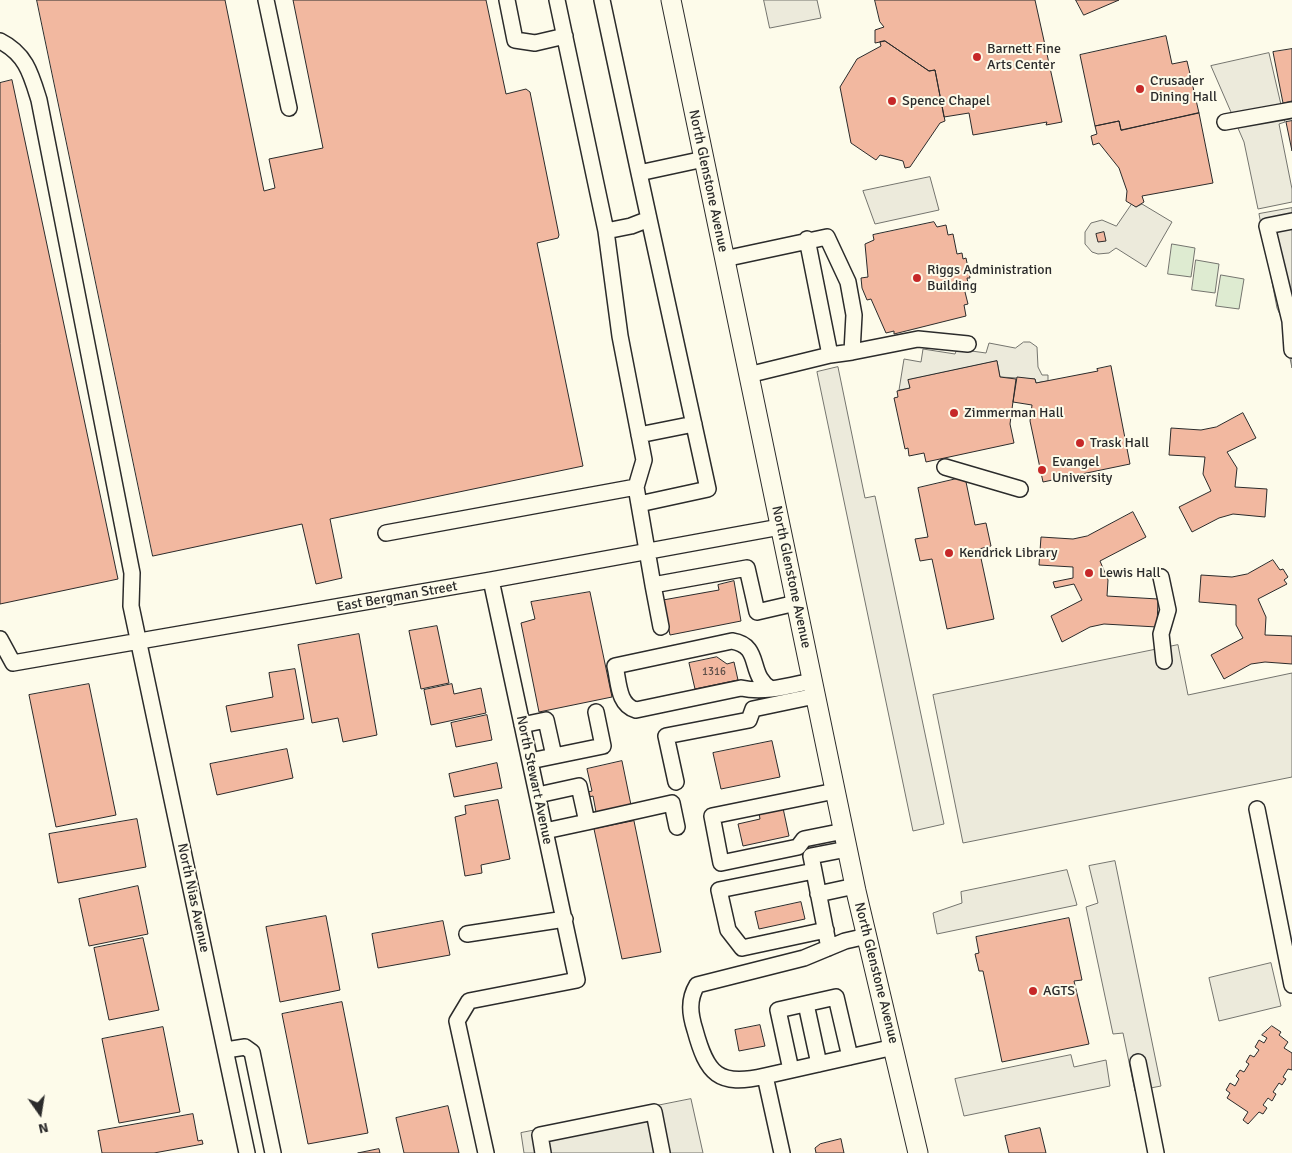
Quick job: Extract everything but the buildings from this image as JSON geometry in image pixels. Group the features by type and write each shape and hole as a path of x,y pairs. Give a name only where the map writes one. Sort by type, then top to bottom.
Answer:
{"main road":[{"name":"North Glenstone Avenue","path":"671,0 855,886 918,1153"}],"street":[{"path":"266,0 289,108"},
{"path":"506,0 515,40 535,43 565,36"},
{"path":"558,0 606,231 620,336 644,460 636,486 661,626"},
{"path":"602,0 708,489 640,504"},
{"name":"North Nias Avenue","path":"0,41 12,47 30,68 39,100 132,573 131,606 247,1153"},
{"path":"1225,122 1292,110"},
{"path":"638,173 704,159"},
{"path":"606,231 630,226 649,219"},
{"path":"1292,221 1267,226 1290,321 1292,350"},
{"path":"724,258 827,236 848,282 854,315 852,352"},
{"path":"807,239 830,355"},
{"path":"748,374 830,355 918,339 968,344"},
{"path":"639,435 694,424"},
{"path":"945,467 1020,489"},
{"path":"386,533 636,486"},
{"name":"East Bergman Street","path":"0,639 13,664 140,643 780,527"},
{"path":"653,585 747,568 757,612 796,603"},
{"path":"1162,577 1168,610 1162,634 1164,661"},
{"name":"North Stewart Avenue","path":"486,1153 457,1021 470,1001 577,980 491,580"},
{"path":"771,689 762,684 757,675 749,649 741,643 732,642 615,666 623,701 627,707 636,710 741,688 756,691 814,688"},
{"path":"676,782 666,736 749,720 753,709 814,688"},
{"path":"530,761 603,746 596,712"},
{"path":"522,725 546,720 554,756"},
{"path":"538,795 579,786 587,822"},
{"path":"835,791 712,816 717,842 722,863 798,847 804,839 846,840"},
{"path":"546,831 672,804 677,827"},
{"path":"1257,809 1292,985"},
{"path":"829,948 811,856 846,840"},
{"path":"747,971 742,948 728,930 719,890 814,871"},
{"path":"818,894 855,886"},
{"path":"729,888 737,928 742,935 747,936 825,925"},
{"path":"467,934 565,919"},
{"path":"742,948 825,925"},
{"path":"867,936 845,941 804,958 747,971 697,986 690,1002 691,1017 702,1056 708,1066 717,1074 742,1082 894,1047"},
{"path":"791,1070 778,1010 836,997 850,1057"},
{"path":"806,1004 819,1064"},
{"path":"226,1050 245,1047 252,1052 273,1153"},
{"path":"1138,1062 1156,1153"},
{"path":"765,1076 782,1153"},
{"path":"543,1153 540,1135 654,1112 662,1153"}],"green space":[{"path":"1172,244 1195,248 1191,277 1168,274"},
{"path":"1196,260 1219,264 1215,293 1192,290"},
{"path":"1221,275 1244,279 1239,309 1216,306"}],"shaded area":[{"path":"764,0 817,0 821,18 770,28"},
{"path":"1269,53 1285,122 1279,124 1292,189 1292,202 1258,209 1244,142 1211,66"},
{"path":"930,177 939,210 875,224 863,191"},
{"path":"1132,204 1136,207 1142,204 1172,222 1146,267 1116,248 1109,253 1098,254 1092,252 1085,244 1085,232 1091,223 1102,220 1116,226"},
{"path":"1292,208 1292,368 1282,319 1277,308 1259,214"},
{"path":"1024,342 1030,342 1037,347 1038,367 1042,375 1048,375 1048,381 1036,383 1035,379 1000,377 997,361 909,380 910,388 899,390 904,359 921,362 923,349 955,354 957,349 986,353 989,343 1015,348"},
{"path":"838,367 865,498 875,496 944,824 913,831 817,372"},
{"path":"1178,645 1188,695 1292,673 1292,777 963,843 933,695"},
{"path":"1115,861 1161,1086 1135,1091 1123,1033 1113,1034 1086,907 1098,903 1089,866"},
{"path":"1067,870 1077,905 937,934 933,913 962,903 961,892"},
{"path":"1271,963 1281,1006 1219,1021 1209,978"},
{"path":"1071,1055 1074,1067 1106,1060 1110,1086 964,1116 955,1079"},
{"path":"691,1099 703,1153 524,1153 521,1133"}],"place":[{"name":"Barnett Fine Arts Center","path":"977,57"},
{"name":"Crusader Dining Hall","path":"1140,89"},
{"name":"Spence Chapel","path":"892,101"},
{"name":"Riggs Administration Building","path":"917,278"},
{"name":"Zimmerman Hall","path":"954,413"},
{"name":"Trask Hall","path":"1080,443"},
{"name":"Evangel University","path":"1042,470"},
{"name":"Kendrick Library","path":"949,553"},
{"name":"Lewis Hall","path":"1089,573"},
{"name":"AGTS","path":"1033,991"}]}
